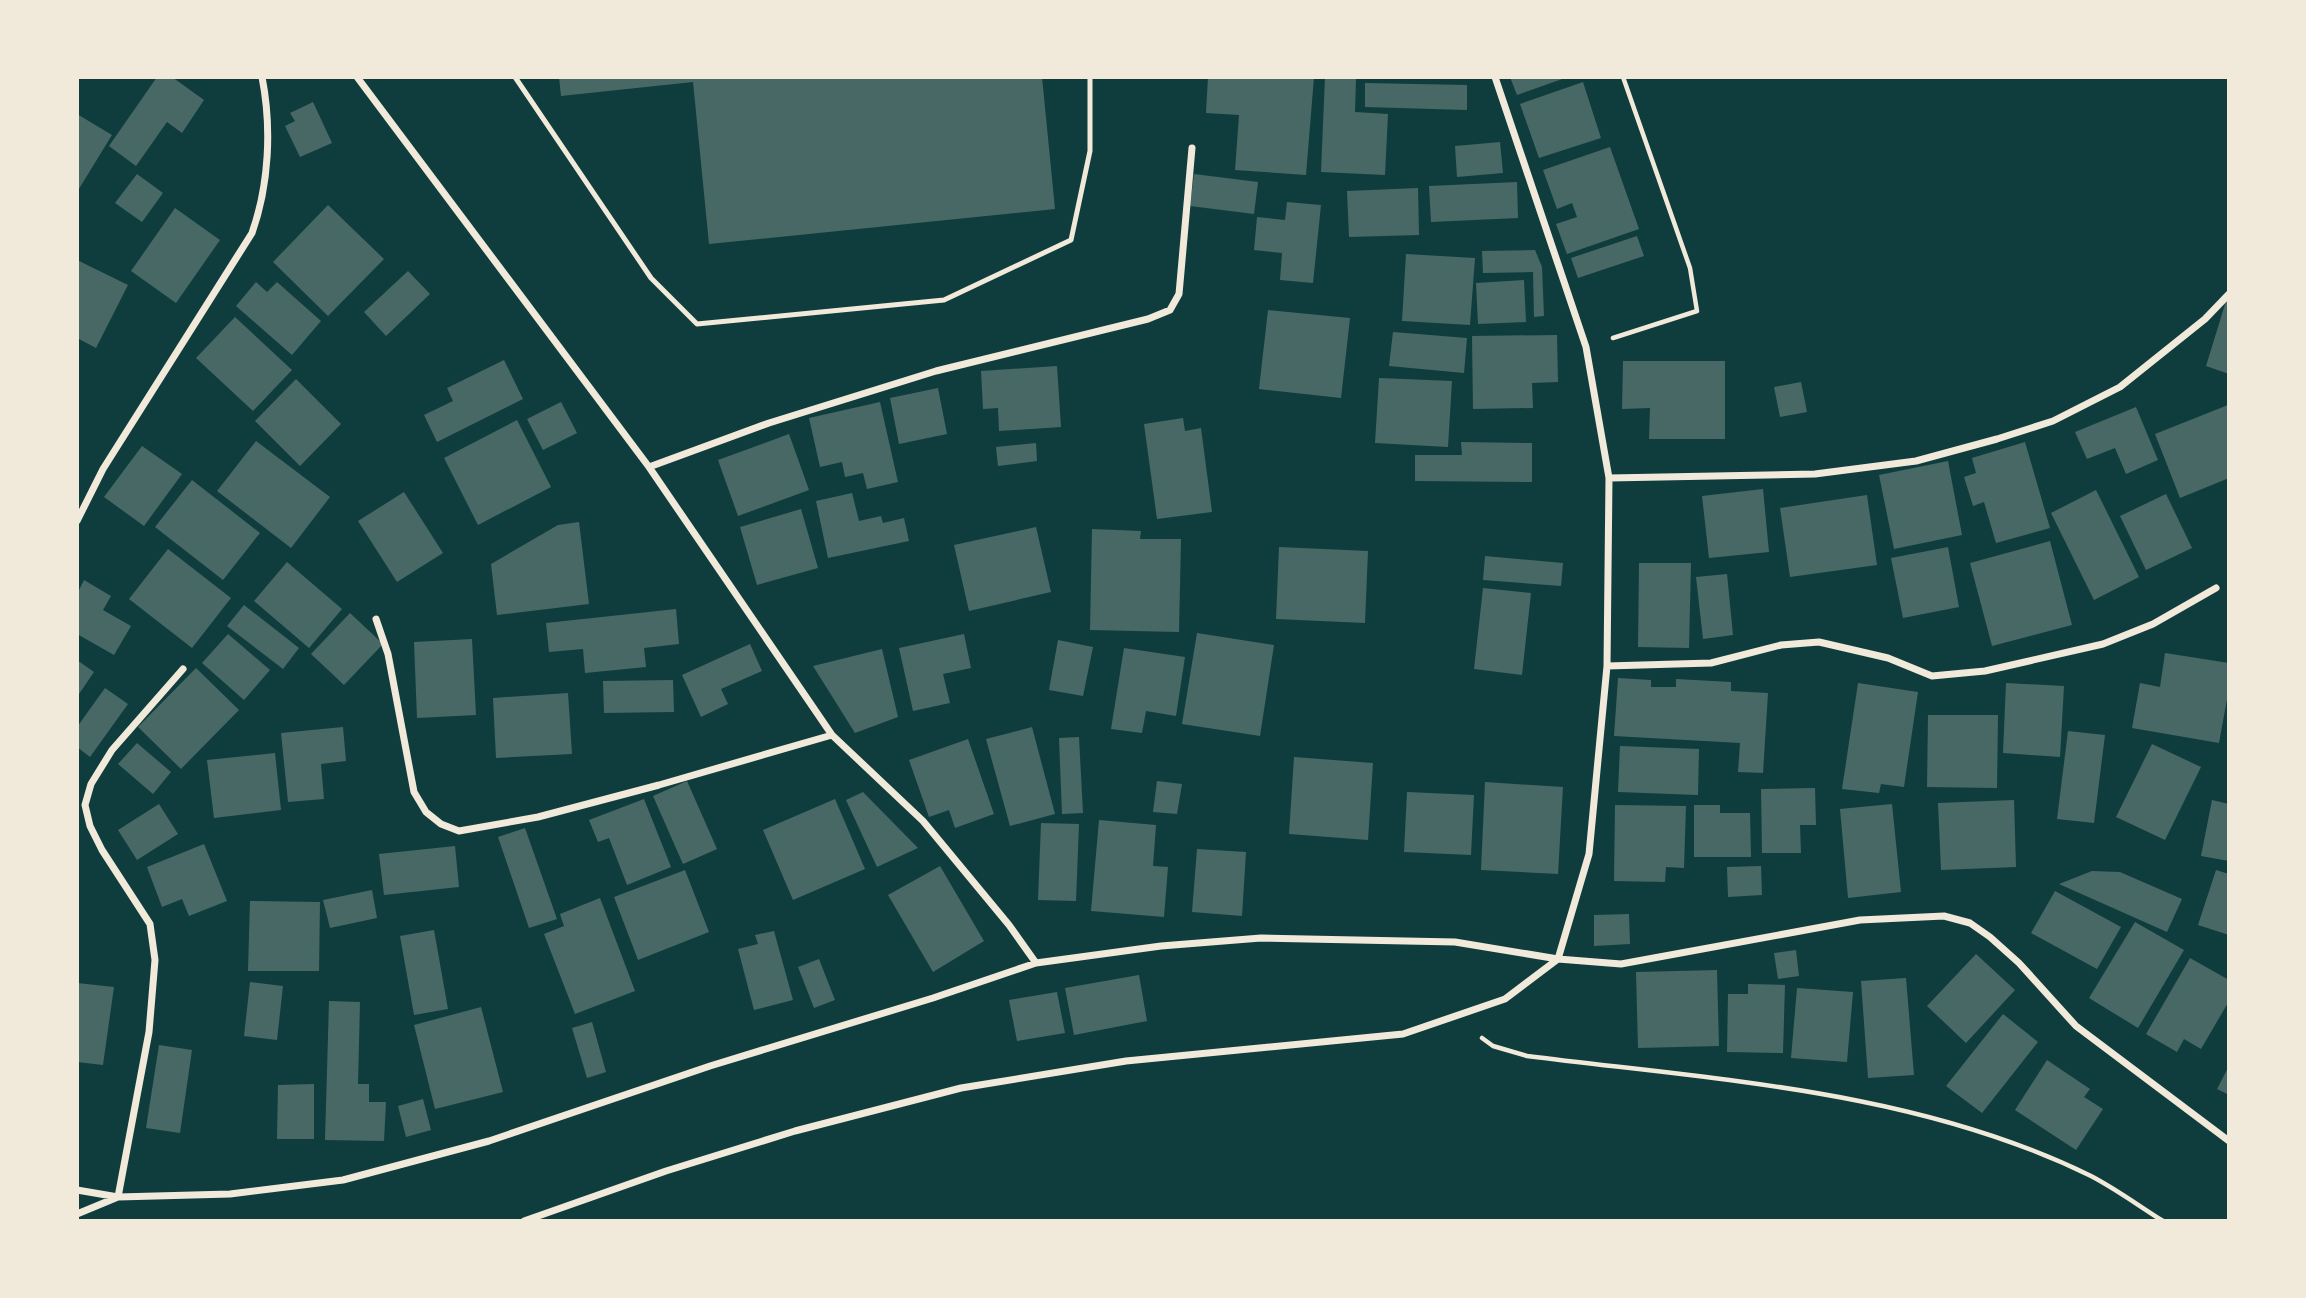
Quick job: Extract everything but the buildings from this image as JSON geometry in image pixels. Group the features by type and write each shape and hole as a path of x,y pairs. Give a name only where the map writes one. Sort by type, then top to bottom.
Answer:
{"street":[{"path":"77,521 103,469 252,233 263,203 268,164 262,77"},
{"path":"357,77 649,467 832,734 923,821 1009,925 1036,963"},
{"path":"524,1221 666,1171 795,1131 961,1088 1126,1061 1403,1034 1505,999 1558,959 1589,854 1607,666 1609,478 1586,347 1495,77"},
{"path":"649,467 769,424 936,371 1148,319 1170,310 1178,294 1192,148"},
{"path":"1609,478 1815,474 1916,461 1997,439 2053,421 2120,387 2205,319 2229,294"},
{"path":"1607,666 1711,663 1781,645 1819,642 1888,658 1932,676 1985,671 2103,644 2153,624 2216,588"},
{"path":"376,618 391,667 414,792 426,812 441,824 459,831 552,813 832,734"},
{"path":"118,1197 149,1032 155,960 150,924 102,850 90,826 85,805 90,784 112,750 183,669"},
{"path":"77,1190 118,1197 230,1194 343,1180 489,1141 710,1066 933,999 1036,963 1161,946 1261,938 1455,942 1558,959 1621,964 1860,920 1944,916 1970,923 1990,937 2019,963 2076,1026 2229,1141"},
{"path":"77,1214 118,1197"}],"lane":[{"path":"515,77 651,278 697,324 944,300 1071,240 1090,151 1090,77"}],"path":[{"path":"1586,347 1697,311 1690,268 1623,77"},
{"path":"1455,1018 1493,1046 1527,1056 1797,1090 1896,1109 1976,1130 2091,1177 2163,1221"}]}
